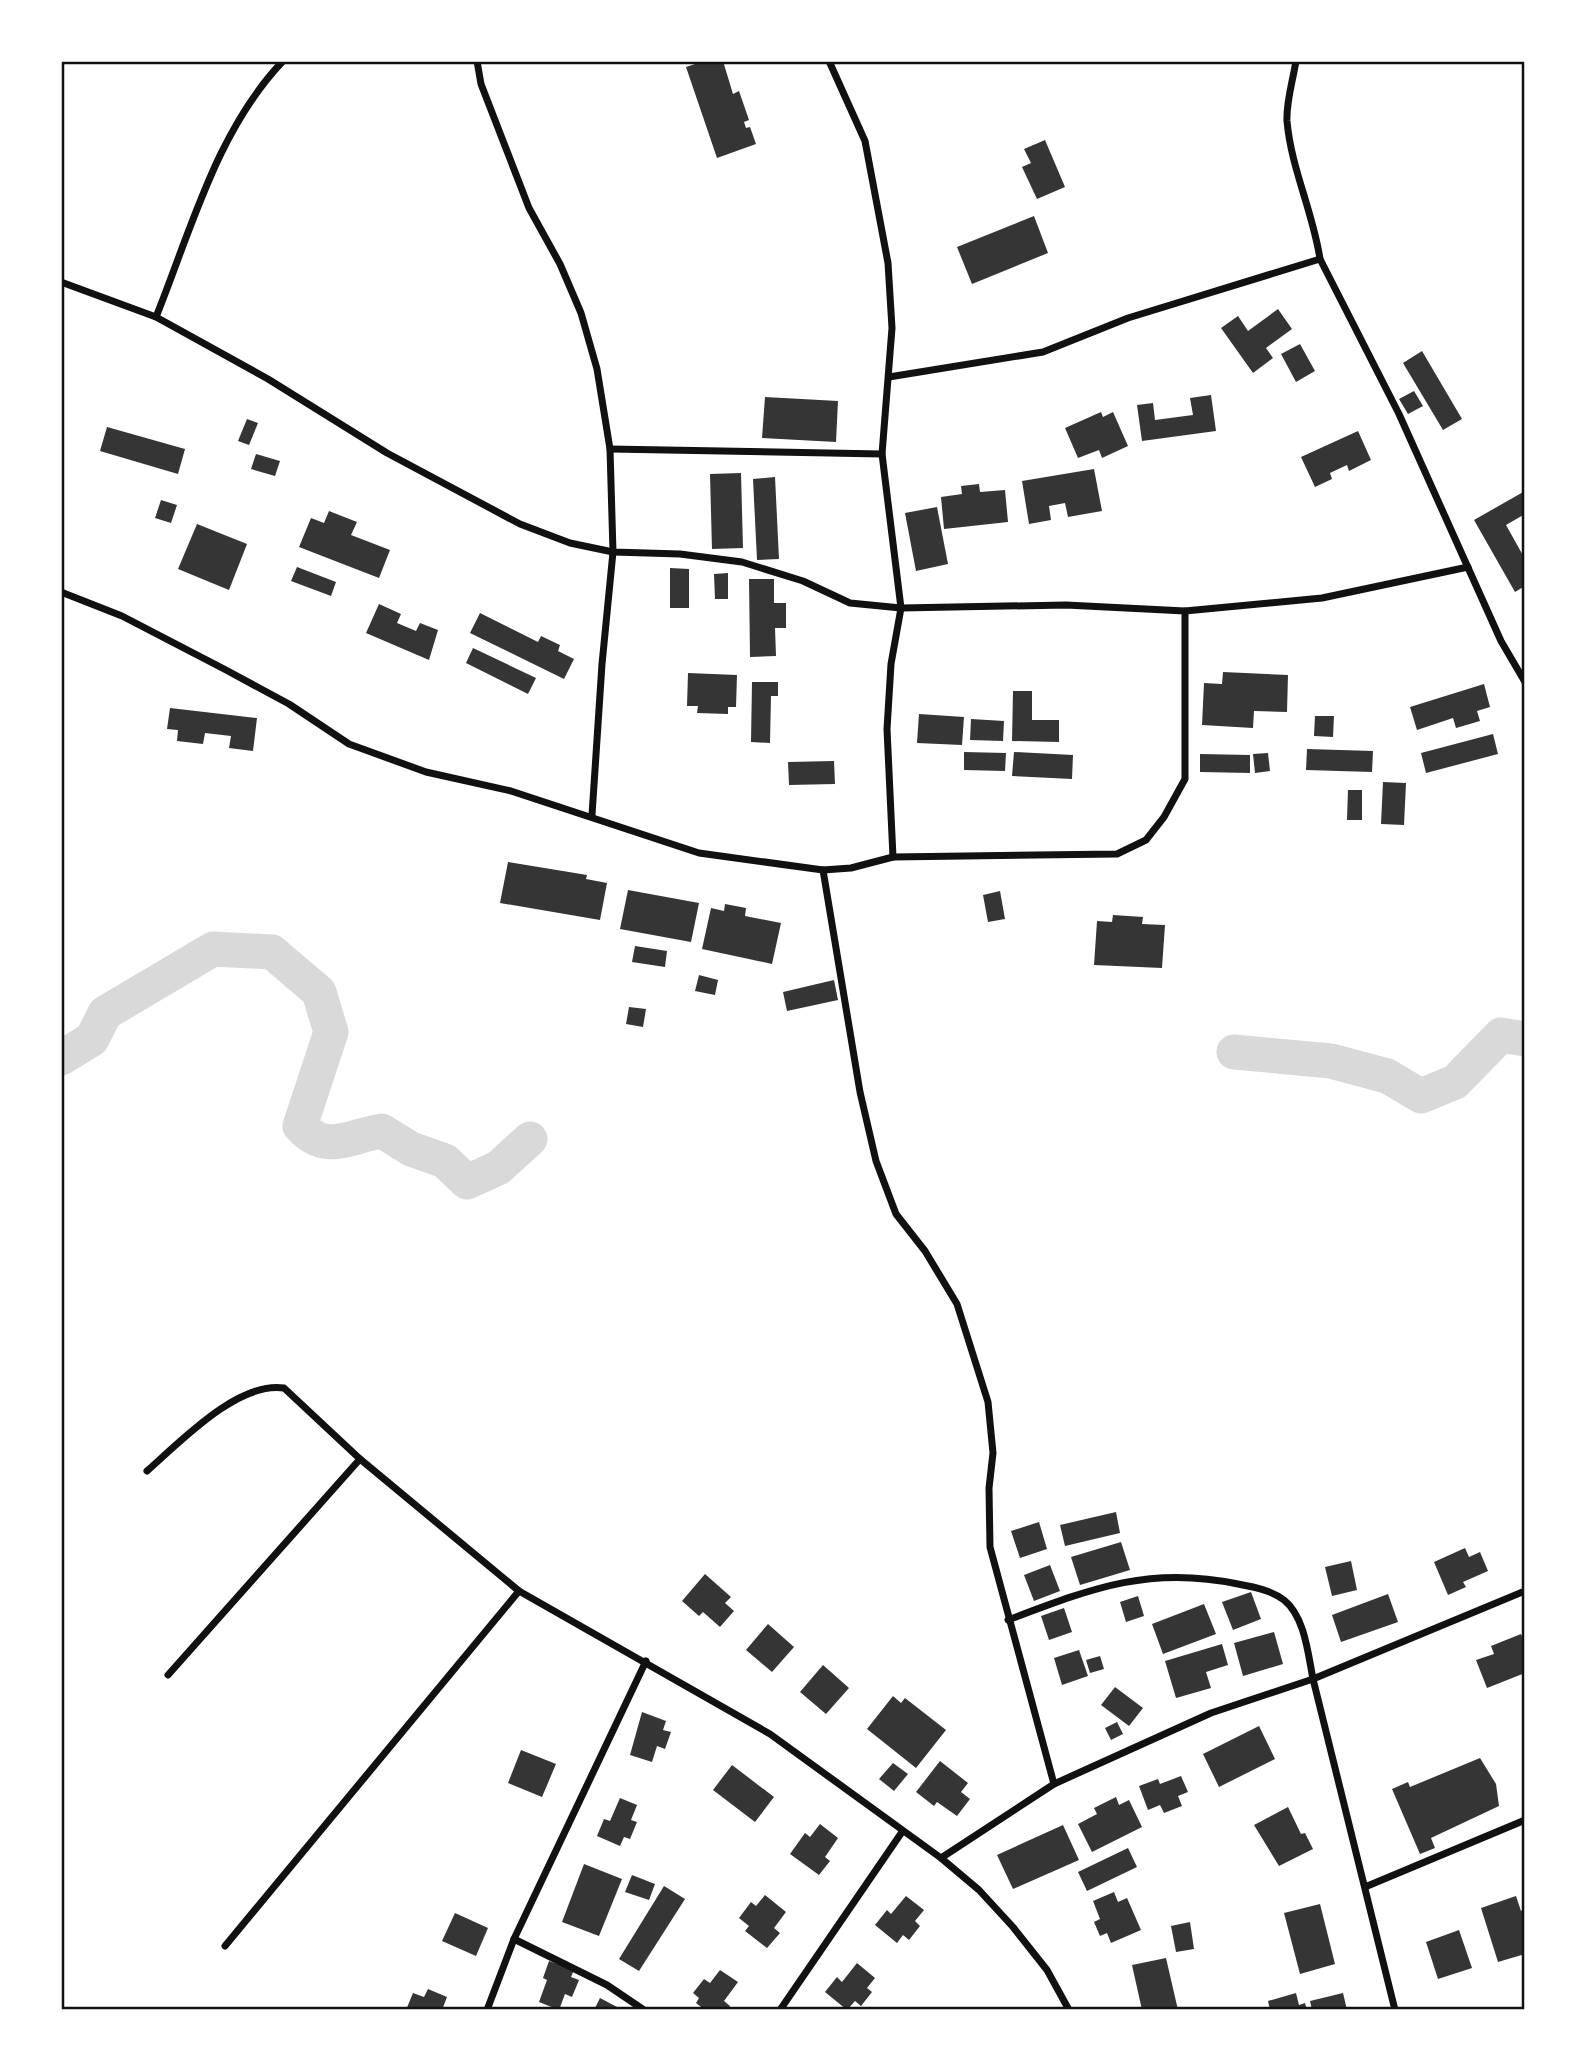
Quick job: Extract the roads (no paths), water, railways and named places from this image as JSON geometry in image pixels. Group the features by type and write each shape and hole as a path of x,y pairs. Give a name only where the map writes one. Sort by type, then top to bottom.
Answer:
{"street":[{"path":"156,317 228,136 261,85 283,61"},
{"path":"477,61 481,83 529,208 560,264 581,313 597,369 610,449 613,552 592,815"},
{"path":"829,61 865,141 888,263 892,328 881,453 901,608 891,664 887,729 893,857"},
{"path":"1296,61 1287,118 1293,157 1315,225 1320,259 1399,414 1516,671 1525,682"},
{"path":"888,377 1043,352 1128,318 1320,259"},
{"path":"61,282 156,317 268,379 387,453 520,524 570,543 613,552 680,554 742,562 803,581 850,603 901,608 1066,605 1185,611 1322,598 1468,568"},
{"path":"610,449 881,453"},
{"path":"61,592 122,616 226,670 289,704 349,744 425,772 512,791 592,815 699,853 823,870 851,868 893,857 1116,854 1146,840 1164,817 1185,779 1185,611"},
{"path":"823,870 860,1092 876,1161 896,1213 913,1233 957,1304 988,1402 993,1452 989,1488 990,1547 1054,1784"},
{"path":"147,1471 192,1431 247,1392 269,1386 284,1388 360,1459 519,1591 770,1734 941,1858 979,1890 1013,1927 1047,1970 1069,2010"},
{"path":"168,1675 360,1459"},
{"path":"1009,1620 1096,1587 1158,1576 1225,1581 1266,1590 1285,1601 1303,1630 1395,2010"},
{"path":"225,1946 519,1591"},
{"path":"941,1858 1054,1784 1211,1713 1313,1679 1525,1591"},
{"path":"487,2010 514,1939 646,1661"},
{"path":"1365,1887 1525,1819"},
{"path":"779,2010 902,1832"},
{"path":"514,1939 607,1985 644,2010"}],"waterway":[{"path":"61,1058 92,1039 105,1013 213,949 272,952 319,992 331,1032 300,1126 310,1135 329,1142 382,1131 411,1149 445,1161 467,1182 498,1168 530,1139"},
{"path":"1234,1052 1331,1061 1387,1076 1421,1096 1455,1082 1501,1035 1525,1039"}]}
